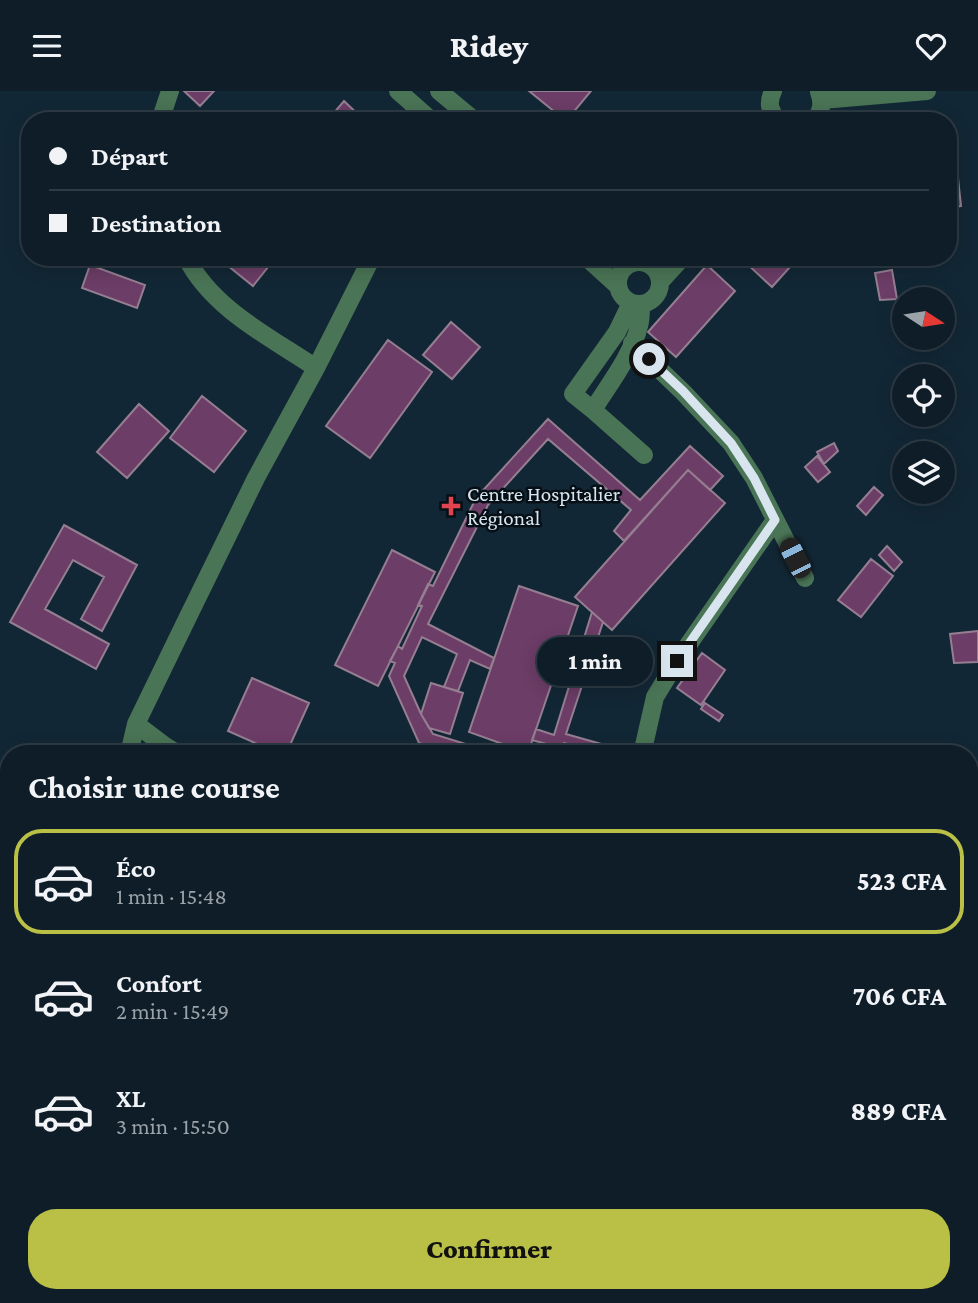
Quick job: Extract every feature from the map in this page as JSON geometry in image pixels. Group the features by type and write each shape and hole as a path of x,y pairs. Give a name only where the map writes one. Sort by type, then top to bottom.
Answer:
{"street":[{"path":"163,112 170,91"},
{"path":"398,91 422,112"},
{"path":"439,91 462,112"},
{"path":"821,96 927,91"},
{"path":"191,266 212,294 236,315 316,368"},
{"path":"131,745 136,724 256,478 367,266"},
{"path":"596,266 618,286 622,296 636,303 651,300 660,282 674,266"},
{"path":"618,286 619,275 626,266"},
{"path":"650,266 656,271 660,282"},
{"path":"593,410 626,356 639,326 636,303"},
{"path":"636,303 573,394 644,455"},
{"path":"632,343 683,391 731,443 754,478 805,578"},
{"path":"644,745 655,697 775,520"},
{"path":"136,724 165,745"}],"building":[{"path":"184,91 214,91 200,106"},
{"path":"529,91 591,91 574,112 555,112"},
{"path":"344,101 356,112 335,112"},
{"path":"957,168 961,206 957,207"},
{"path":"90,266 145,285 137,308 82,288"},
{"path":"228,266 269,266 253,286"},
{"path":"706,266 735,291 676,357 648,332"},
{"path":"749,266 791,266 772,287"},
{"path":"892,270 895,287 892,287 892,299 880,300 875,273"},
{"path":"451,322 480,347 452,379 423,355"},
{"path":"388,340 432,372 370,458 326,426"},
{"path":"202,396 246,431 214,472 170,438"},
{"path":"139,404 169,431 127,478 97,452"},
{"path":"548,419 640,500 690,446 723,476 710,490 688,470 624,541 614,531 631,510 548,439 488,505 428,624 494,658 490,669 470,660 458,691 444,687 457,654 422,637 404,676 433,734 469,745 426,745 419,743 389,676 395,663 390,661 398,646 402,649 422,606 418,605 428,584 433,586 476,498"},
{"path":"834,443 838,451 824,464 817,452"},
{"path":"817,456 830,472 818,482 805,467"},
{"path":"688,470 725,503 612,630 575,597"},
{"path":"874,487 883,495 866,515 857,506"},
{"path":"64,525 137,565 102,631 81,619 104,577 73,560 45,609 109,644 96,669 10,622"},
{"path":"887,546 902,562 894,571 879,555"},
{"path":"392,550 435,572 378,686 335,665"},
{"path":"871,559 893,576 861,617 838,600"},
{"path":"519,586 578,606 531,745 506,745 469,732"},
{"path":"592,612 603,622 566,734 605,745 550,745 532,740 536,729 554,735"},
{"path":"978,631 978,662 954,663 950,634"},
{"path":"702,653 725,670 701,705 677,688"},
{"path":"252,678 309,703 290,745 260,745 228,731"},
{"path":"431,683 463,693 450,734 429,728 421,714"},
{"path":"705,703 723,715 719,721 701,709"}],"place":[{"name":"Centre Hospitalier Régional","path":"451,506"}],"route":[{"path":"649,359 731,443 754,478 775,520 677,661"}]}
